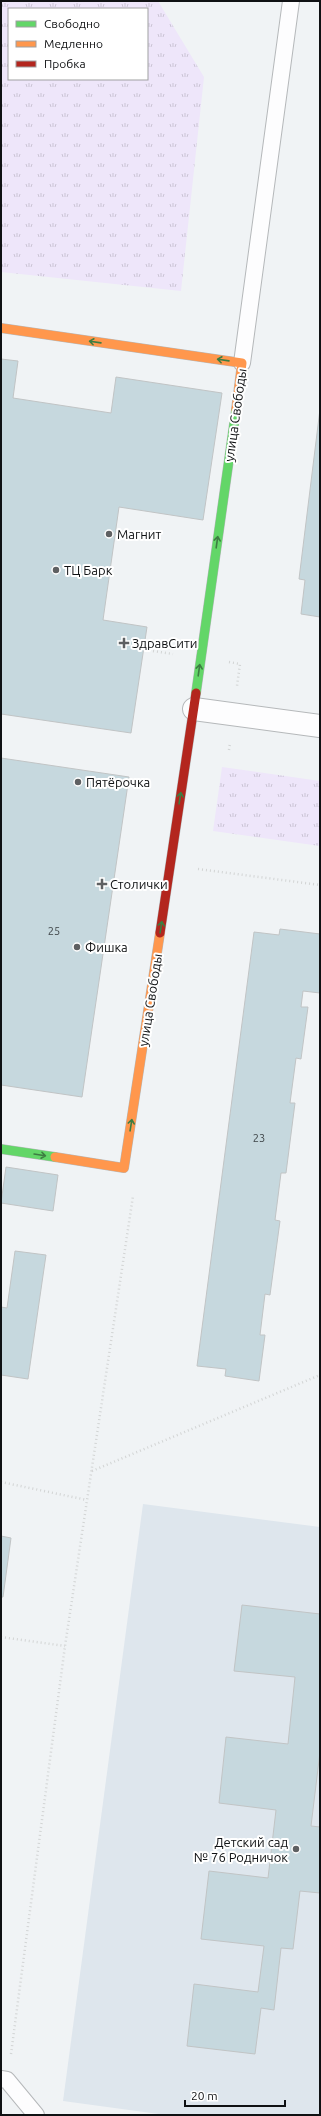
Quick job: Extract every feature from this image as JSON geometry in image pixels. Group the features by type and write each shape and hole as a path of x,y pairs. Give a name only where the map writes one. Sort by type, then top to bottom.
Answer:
{"street":[{"name":"улица Свободы","path":"1,328 242,362 194,709 124,1168"},
{"path":"194,709 320,726"},
{"path":"1,1149 124,1168"}],"lane":[{"path":"242,362 291,1"},
{"path":"4,2080 36,2115"}],"path":[{"path":"170,865 320,886"},
{"path":"4,2080 65,1646 134,1186 124,1168"},
{"path":"91,1471 320,1375"},
{"path":"1,1482 87,1500"},
{"path":"1,1637 65,1646"}],"shaded area":[{"path":"143,1504 320,1527 320,2115 166,2115 63,2101"}],"green space":[{"path":"1,1 158,1 204,77 181,291 1,272"},
{"path":"222,767 320,781 320,846 213,831"}],"building":[{"name":"ТЦ Барк","path":"1,359 18,361 13,398 111,413 116,377 222,393 203,520 119,507 103,620 147,627 131,733 1,714"},
{"path":"320,409 320,617 301,614 305,580 299,579"},
{"path":"1,758 129,777 82,1097 1,1085"},
{"path":"280,929 320,934 320,993 303,991 301,1007 308,1007 301,1059 296,1058 290,1103 295,1103 286,1173 281,1173 275,1220 280,1221 270,1295 265,1294 260,1335 265,1335 259,1381 225,1376 226,1369 197,1366 254,932 279,935"},
{"path":"6,1167 58,1175 53,1211 1,1203"},
{"path":"15,1251 46,1255 28,1379 1,1375 1,1307 7,1308"},
{"path":"1,1536 11,1538 3,1597 1,1597"},
{"name":"Детский сад № 76 Родничок","path":"242,1605 320,1614 320,1752 311,1826 320,1827 320,1893 300,1891 293,1949 281,1948 274,2010 261,2008 255,2054 187,2046 194,1984 258,1992 264,1946 201,1939 209,1871 268,1878 276,1810 219,1803 226,1737 288,1744 295,1677 234,1671"}],"traffic: fast":[{"path":"196,693 236,410"},
{"path":"1,1149 55,1157"}],"traffic: slow":[{"path":"1,328 242,363 236,410"},
{"path":"55,1157 124,1168 160,933"}],"traffic: jam":[{"path":"160,933 196,693"}],"place":[{"name":"Магнит","path":"109,534"},
{"name":"ТЦ Барк","path":"56,570"},
{"name":"ЗдравСити","path":"124,643"},
{"name":"Пятёрочка","path":"78,782"},
{"name":"Столички","path":"102,884"},
{"name":"Фишка","path":"77,947"},
{"name":"Детский сад № 76 Родничок","path":"296,1849"}]}
